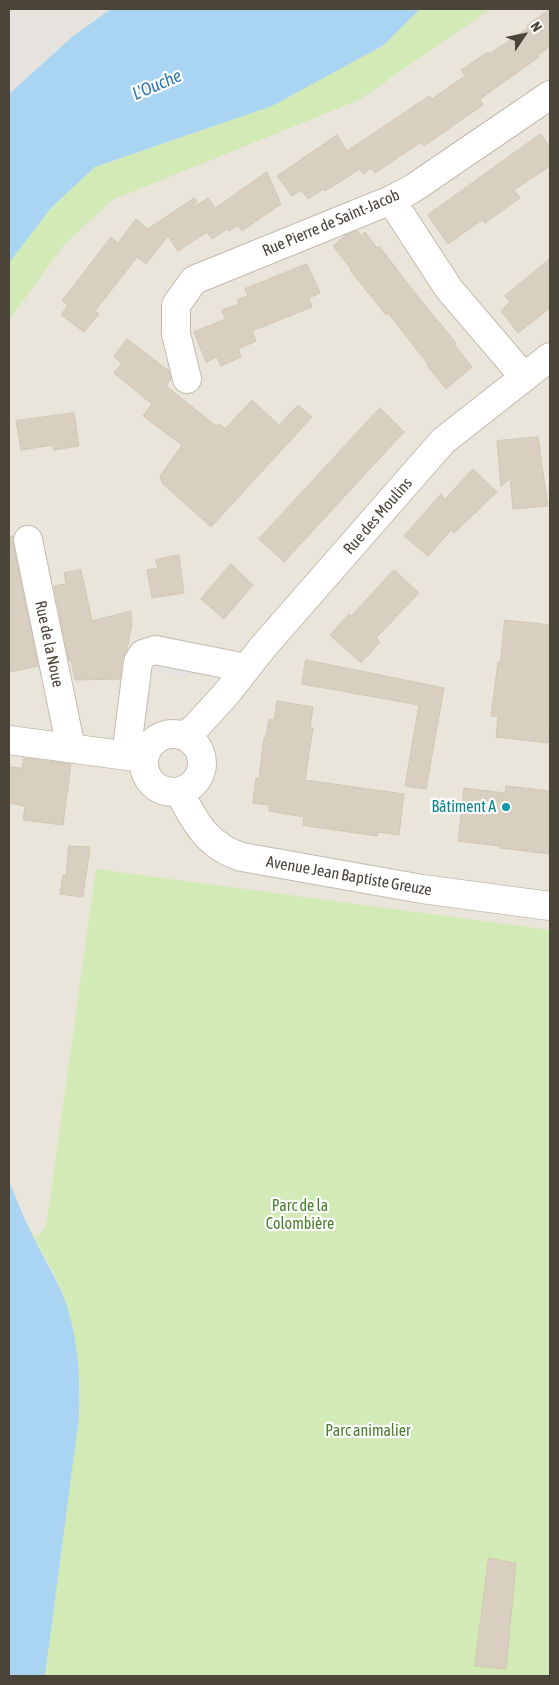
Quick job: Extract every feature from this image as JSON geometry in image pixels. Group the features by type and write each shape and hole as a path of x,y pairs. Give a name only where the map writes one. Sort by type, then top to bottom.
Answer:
{"street":[{"name":"Rue Pierre de Saint-Jacob","path":"187,379 176,334 176,305 194,280 391,200 412,189 550,95"},
{"path":"391,200 449,289 524,377"},
{"name":"Rue des Moulins","path":"184,736 195,728 226,694 246,668 443,441 550,357"},
{"name":"Rue de la Noue","path":"28,540 71,748"},
{"path":"135,756 138,662 143,654 155,650 246,668"},
{"name":"Rue des Moulins","path":"202,759 226,694"},
{"path":"9,740 135,756 144,766 146,774 156,787 163,791 178,792 192,786 201,774 202,759 196,745 192,740 184,736 176,734 161,737 135,756"},
{"name":"Avenue Jean Baptiste Greuze","path":"178,792 198,826 208,838 229,853 242,857 422,889 550,906"}],"shaded area":[{"path":"9,9 111,9 73,36 9,94"},
{"path":"420,9 550,9 550,1676 45,1676 81,1395 73,1330 67,1306 54,1275 31,1233 9,1181 9,263 51,208 384,45"},
{"path":"145,655 199,665 185,678 152,670 148,715 135,702"}],"green space":[{"path":"420,9 490,9 359,100 112,200 64,245 9,320 9,263 51,208 95,167 272,106 384,45"},
{"name":"Parc de la Colombière","path":"96,869 550,930 550,1676 45,1676 79,1417 80,1390 78,1362 71,1320 56,1279 33,1235 37,1236 43,1231 47,1221"}],"water":[{"name":"L'Ouche","path":"111,9 420,9 384,45 272,106 95,167 51,208 9,263 9,94 73,36"},
{"path":"9,1181 27,1224 59,1286 67,1306 74,1333 79,1375 79,1417 45,1676 9,1676"}],"building":[{"path":"550,9 550,46 538,55 539,57 480,99 483,105 424,146 421,142 375,173 371,168 363,174 360,169 325,191 324,189 308,199 301,190 292,196 277,176 337,135 347,151 429,96 432,99 465,76 461,70 528,28 527,26"},
{"path":"541,134 550,148 550,166 514,190 520,198 485,223 482,220 448,244 428,215"},
{"path":"267,172 281,204 242,231 238,225 229,231 227,229 212,239 207,232 178,251 168,236 146,264 137,257 95,311 99,314 84,332 61,315 68,305 62,301 111,237 118,243 136,219 148,229 194,198 197,201 191,209 208,198 215,208"},
{"path":"357,231 361,236 365,232 377,248 379,246 456,343 454,344 472,367 446,389 388,313 386,315 333,246 346,235"},
{"path":"550,259 550,308 518,333 501,311 510,302 505,296"},
{"path":"307,264 320,293 309,298 312,307 252,331 256,341 238,349 241,357 221,366 217,357 206,362 194,332 225,319 222,310 239,304 237,300 248,296 245,289"},
{"path":"127,339 169,371 171,379 166,386 216,426 219,424 225,429 252,400 279,425 298,405 312,417 211,527 162,483 160,476 182,445 143,416 152,404 114,373 122,363 114,357"},
{"path":"380,408 404,432 284,562 259,539"},
{"path":"74,413 79,446 54,450 53,445 21,450 16,421"},
{"path":"538,437 548,506 513,509 510,478 501,487 497,441"},
{"path":"473,469 497,492 454,533 451,530 428,556 404,536 441,494 445,499"},
{"path":"9,536 13,536 38,666 9,672"},
{"path":"179,555 184,593 152,598 147,570 158,568 156,560"},
{"path":"231,564 253,585 224,619 201,599"},
{"path":"81,570 92,621 131,611 132,623 127,650 122,660 120,679 75,680 71,660 69,661 54,586 66,584 64,573"},
{"path":"394,570 419,593 376,638 380,642 361,663 330,635 349,614 351,616"},
{"path":"505,620 550,625 550,722 548,743 496,737 498,717 491,716"},
{"path":"306,660 444,688 426,789 405,786 419,705 302,684"},
{"path":"277,701 313,707 310,728 313,728 305,780 404,794 399,835 378,832 377,836 303,825 304,817 269,811 269,805 253,803 256,778 259,778 264,738 266,738 269,719 274,720"},
{"path":"24,758 71,764 63,825 23,820 25,806 9,803 9,767 22,768"},
{"name":"Bâtiment A","path":"506,786 550,791 550,854 458,841 464,788 505,793"},
{"path":"69,846 90,847 83,897 60,894 63,875 66,875"},
{"path":"489,1558 516,1563 506,1669 475,1666"}],"place":[{"name":"Bâtiment A","path":"506,807"}],"park label":[{"name":"Parc animalier","path":"368,1431"}]}
